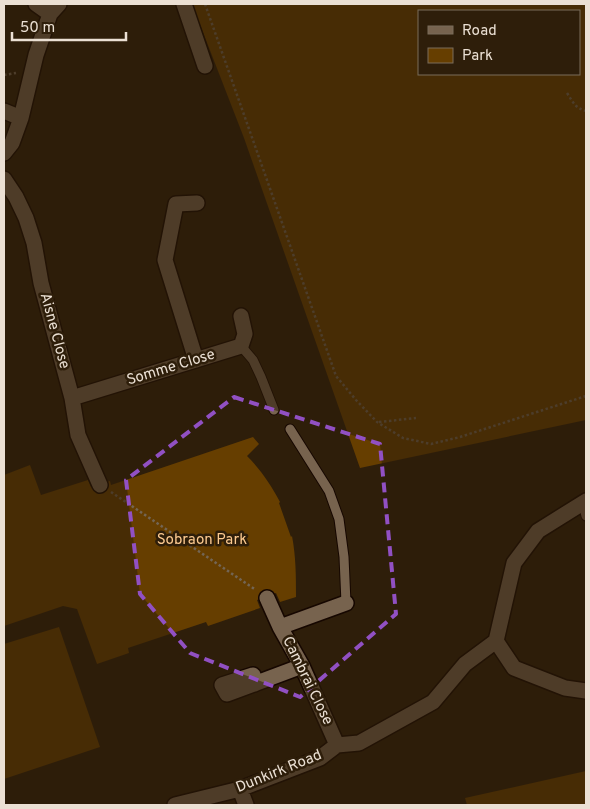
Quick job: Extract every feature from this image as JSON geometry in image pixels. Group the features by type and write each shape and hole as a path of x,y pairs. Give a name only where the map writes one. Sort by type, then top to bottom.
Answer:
{"street":[{"path":"4,153 12,143 21,118 36,55 55,9 36,4"},
{"path":"184,4 204,66"},
{"path":"4,111 21,118"},
{"name":"Aisne Close","path":"4,179 16,197 26,218 34,243 41,283 72,398 78,435 100,484"},
{"path":"196,360 165,260 176,204 197,203"},
{"path":"240,346 245,334 241,316"},
{"name":"Somme Close","path":"72,398 240,346"},
{"path":"585,507 538,531 514,563 496,641 514,668 565,688 586,691"},
{"path":"267,598 280,627"},
{"name":"Cambrai Close","path":"337,745 302,666 280,627 346,603"},
{"name":"Dunkirk Road","path":"175,805 240,789 320,758 337,745 359,743 433,702 465,664 496,641"},
{"path":"255,684 302,666"},
{"path":"240,789 246,805"}],"lane":[{"path":"240,346 253,360 274,410"},
{"path":"290,429 329,491 339,519 344,557 346,603"}],"path":[{"path":"205,4 336,376 377,422 403,438 431,444 460,437 586,396"},
{"path":"567,93 579,109 586,111"},
{"path":"377,422 416,418"},
{"path":"100,484 267,598"}],"highlighted area":[{"path":"234,397 380,444 396,614 300,697 190,653 140,594 126,480"}],"green space":[{"path":"192,4 586,4 586,420 360,468 244,138"},
{"name":"Sobraon Park","path":"253,437 259,444 247,456 261,472 277,496 292,536 296,574 296,597 280,602 276,593 257,600 260,608 208,626 206,622 128,648 129,653 97,664 77,609 63,606 4,626 4,475 30,465 41,495 88,480 91,487 110,481 111,485"},
{"path":"59,627 100,747 4,779 4,644"},
{"path":"586,771 586,805 467,805 465,798"}]}
